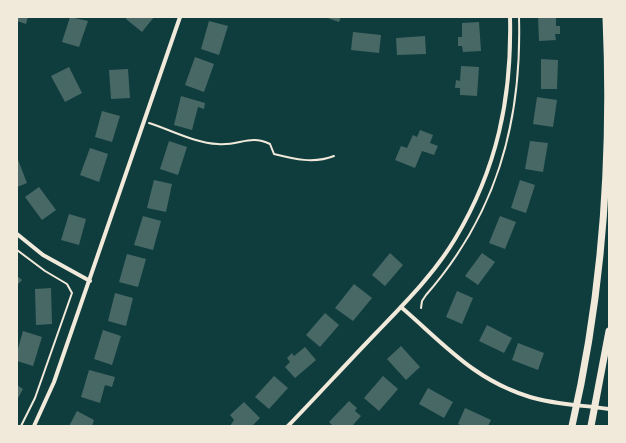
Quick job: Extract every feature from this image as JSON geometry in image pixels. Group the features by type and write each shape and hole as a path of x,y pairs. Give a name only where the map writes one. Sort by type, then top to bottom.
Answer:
{"main road":[{"path":"572,426 577,405 592,311 604,208 608,111 606,17"},
{"path":"591,426 609,331"}],"street":[{"path":"34,426 54,382 180,17"},
{"path":"288,426 421,285 454,240 472,209 490,165 502,125 509,83 510,17"},
{"path":"17,234 43,256 90,281"},
{"path":"401,307 460,361 490,381 531,398 609,409"}],"path":[{"path":"144,121 219,144 250,139 262,140 270,144 274,154 300,160 323,160 334,156"},
{"path":"17,250 45,271 67,284 72,293 38,391 21,426"}],"building":[{"path":"17,17 28,17 26,24 17,21"},
{"path":"70,17 88,21 79,47 62,42"},
{"path":"127,17 154,17 142,32 126,19"},
{"path":"325,17 341,17 339,22"},
{"path":"538,17 556,17 556,26 560,26 560,34 555,34 556,40 539,41"},
{"path":"209,21 228,26 219,55 201,49"},
{"path":"479,22 481,51 463,52 462,46 458,46 458,37 462,37 462,23"},
{"path":"353,32 381,35 379,53 351,50"},
{"path":"425,36 426,54 397,55 396,38"},
{"path":"195,57 214,64 204,92 185,85"},
{"path":"541,59 558,60 557,89 541,89"},
{"path":"461,66 479,67 477,96 460,95 460,88 455,88 456,80 460,81"},
{"path":"69,67 82,93 65,102 51,76"},
{"path":"128,69 130,98 111,99 109,70"},
{"path":"181,96 205,103 204,109 198,107 192,130 174,125"},
{"path":"537,97 557,100 553,127 533,124"},
{"path":"102,111 120,116 112,142 95,137"},
{"path":"420,130 433,135 430,143 438,146 434,155 422,151 415,168 395,160 401,146 407,148 413,135 417,137"},
{"path":"169,141 187,147 178,175 160,169"},
{"path":"530,141 548,143 543,172 525,169"},
{"path":"90,148 108,154 99,182 80,175"},
{"path":"17,157 27,183 17,187"},
{"path":"154,180 172,184 166,212 147,208"},
{"path":"520,180 535,185 526,213 511,208"},
{"path":"39,187 56,210 42,220 25,197"},
{"path":"69,214 86,219 79,245 61,240"},
{"path":"143,216 161,221 153,250 134,245"},
{"path":"500,216 516,222 505,249 489,243"},
{"path":"390,253 403,265 385,286 372,275"},
{"path":"482,253 495,262 478,285 465,276"},
{"path":"127,254 146,259 138,287 119,282"},
{"path":"17,276 22,280 17,285"},
{"path":"354,284 372,298 353,321 335,308"},
{"path":"51,288 52,324 36,325 35,289"},
{"path":"457,291 473,298 462,324 446,317"},
{"path":"115,293 133,298 126,326 108,321"},
{"path":"325,313 339,325 320,347 306,335"},
{"path":"487,325 512,338 504,353 479,341"},
{"path":"103,330 121,336 112,365 94,359"},
{"path":"23,331 42,337 33,366 17,361 17,352"},
{"path":"518,343 544,353 538,370 512,360"},
{"path":"401,346 420,367 406,380 387,359"},
{"path":"305,347 316,360 295,378 285,367 290,362 287,358 292,353 294,356"},
{"path":"89,370 115,377 112,387 105,385 100,403 81,397"},
{"path":"274,376 288,388 269,409 255,397"},
{"path":"383,376 398,389 379,411 364,398"},
{"path":"17,385 23,389 17,400"},
{"path":"428,388 453,402 444,418 419,404"},
{"path":"349,401 357,408 355,411 361,416 352,426 333,426 329,422"},
{"path":"244,402 260,418 252,426 230,426 234,420 230,415"},
{"path":"465,408 491,420 488,426 463,426 458,424"},
{"path":"77,411 94,420 92,426 69,426"}]}
